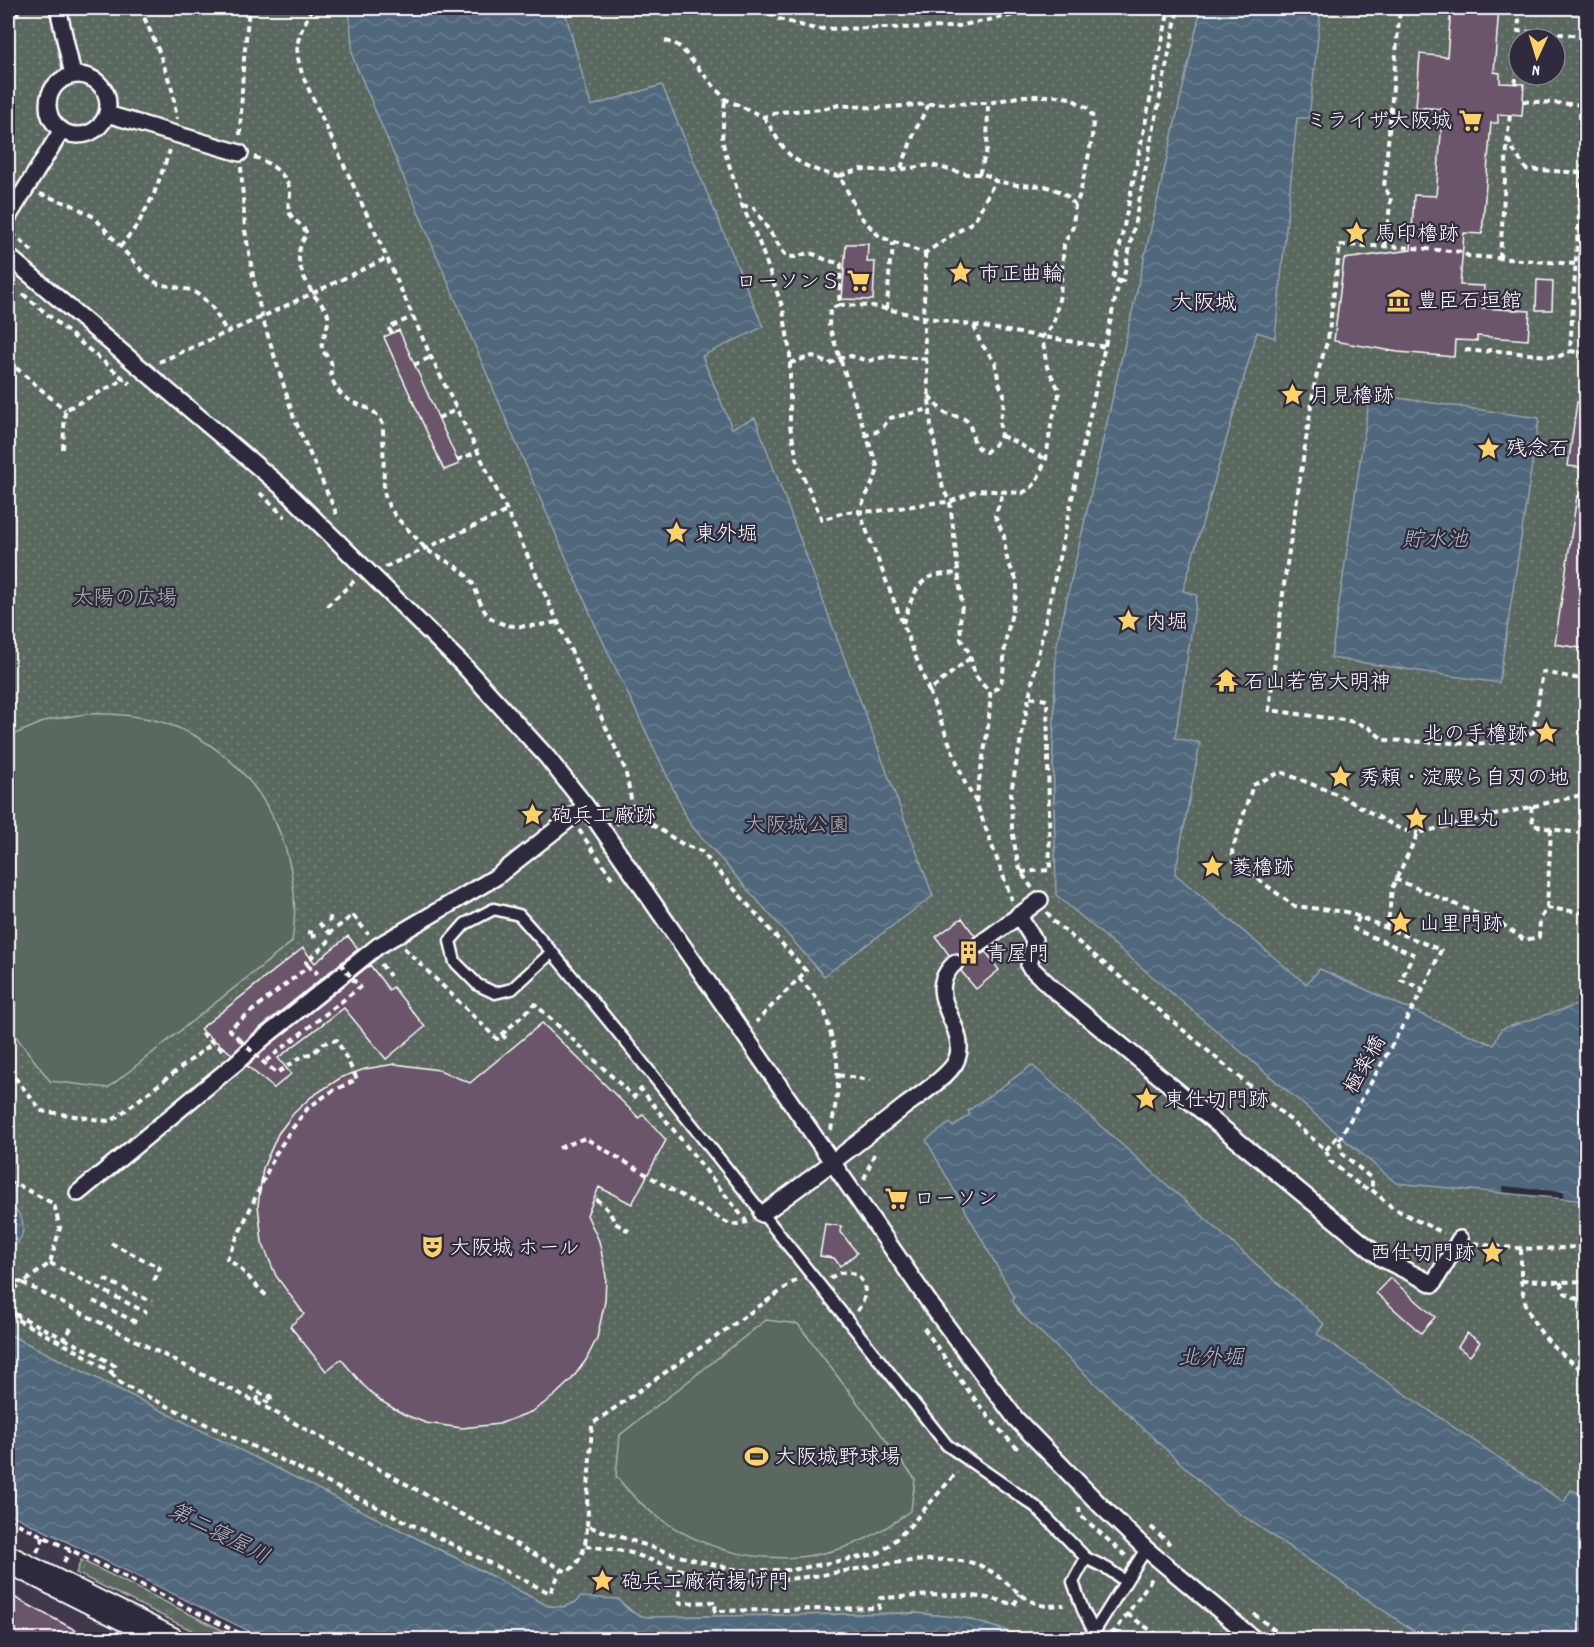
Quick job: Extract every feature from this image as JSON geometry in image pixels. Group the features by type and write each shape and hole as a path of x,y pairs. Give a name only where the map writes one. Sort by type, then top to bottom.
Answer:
{"street":[{"path":"58,8 73,75"},
{"path":"73,75 86,75 97,81 105,90 108,102 107,114 99,126 88,133 74,134 62,130 53,122 48,111 48,98 53,87 62,79 73,75"},
{"path":"107,114 240,153"},
{"path":"8,217 62,130"},
{"path":"8,256 283,488 465,667 547,757 586,806 930,1305 1016,1419 1146,1549 1256,1640"},
{"path":"78,1193 378,946 495,877 586,806"},
{"path":"980,944 1040,900"},
{"path":"1018,915 1034,940 1029,966 1054,990 1381,1258 1434,1284 1460,1239"},
{"path":"762,1214 833,1163 952,1068 957,1059 959,1041 943,999 942,990 947,970 955,963"},
{"path":"8,1559 170,1640"}],"lane":[{"path":"552,952 512,989 495,993 478,985 455,962 450,941 465,924 494,909 519,915 552,952 633,1052 946,1445 1036,1507 1086,1558 1125,1581"},
{"path":"1091,1636 1146,1549"},
{"path":"1086,1558 1073,1582 1091,1636"}],"path":[{"path":"8,24 22,8"},
{"path":"249,8 243,69 240,153 245,230 253,276 262,317 294,418 338,517"},
{"path":"312,8 299,35 297,59 304,79 431,357 507,511 625,769 634,813 684,844 701,851 806,971 756,1022"},
{"path":"760,8 779,19 815,29 953,27 1043,8"},
{"path":"1169,8 1113,279 1119,281 1123,281 1178,8"},
{"path":"1385,246 1391,197 1384,188 1400,8"},
{"path":"1518,27 1520,8"},
{"path":"1567,35 1587,36"},
{"path":"665,41 674,43 685,52 725,99 764,117 790,155 830,175 840,176 860,170 889,171 931,165 957,173 983,174 992,177 995,181 1045,186 1059,190 1075,205"},
{"path":"764,117 779,112 823,109 839,105 877,108 988,103 1023,96 1070,98 1087,108 1092,115 1092,137 1079,197 1075,205 1073,227 1064,244 1060,295 1053,325 1042,337"},
{"path":"725,99 722,139 742,205 759,242 783,309 790,353 790,426 798,464 822,520 845,512 879,511 950,502 978,490 1022,493 1031,488 1046,459 1051,425 1059,395 1058,388 1047,367 1042,337"},
{"path":"1523,100 1587,105"},
{"path":"979,174 987,150 988,103"},
{"path":"901,169 915,131 929,104"},
{"path":"1500,258 1510,115"},
{"path":"1508,132 1511,147 1526,169 1581,173"},
{"path":"240,153 267,162 286,181 290,193 289,212 307,234 300,245 298,260 312,293 326,308 328,314 327,330 321,344 322,351 332,363 330,374 333,382 346,398 373,411 380,417 383,425 384,497 388,506 426,548 468,576 474,584 483,609 494,620 528,626 558,622"},
{"path":"1570,351 1581,173 1582,166 1587,166"},
{"path":"8,170 26,187 56,201 72,205 94,217 144,273 158,284 191,290 202,297 212,307 227,332"},
{"path":"840,176 860,215 880,237 925,253 971,223 995,181"},
{"path":"742,205 754,208 788,256 799,257 809,253 841,264 839,305"},
{"path":"887,309 893,243"},
{"path":"1575,264 1468,256 1463,252 1340,245 1328,339 1315,381 1285,577 1269,710 1350,721 1368,727 1384,741 1473,744 1514,741 1533,732 1543,672 1587,680"},
{"path":"925,253 926,285 923,317 931,425 943,489 950,502 962,605 961,640 969,652 975,675 990,692 990,718 978,779 976,802"},
{"path":"65,410 141,370 262,317 387,258"},
{"path":"1119,281 1029,697 1011,792 1012,828 1021,872 1053,921 1326,1150 1330,1161 1362,1187 1372,1190 1394,1208 1420,1222 1460,1239 1496,1247 1521,1249 1561,1249 1587,1246"},
{"path":"16,288 133,387"},
{"path":"1018,915 976,802 965,783 859,511 878,468 829,326 830,309 839,305 873,306 923,317 1105,347"},
{"path":"392,333 388,328 412,316"},
{"path":"929,396 946,413 967,421 972,437 980,450 986,452 990,450 1001,436 999,418 1003,412 1004,394 994,362 980,342 974,325"},
{"path":"1465,350 1486,352 1489,350 1558,357 1570,351 1587,353"},
{"path":"790,363 813,356 829,364 851,356 868,361 889,356 926,359"},
{"path":"414,365 431,357"},
{"path":"8,360 65,410"},
{"path":"866,435 876,432 890,418 930,409"},
{"path":"63,449 65,410"},
{"path":"438,418 456,410"},
{"path":"1001,436 1021,444 1032,453 1046,459"},
{"path":"457,460 477,452"},
{"path":"259,492 293,524"},
{"path":"990,692 996,689 1001,682 1005,642 1017,591 1016,575 1009,564 1004,536 995,516 1003,492"},
{"path":"327,606 352,581 507,511"},
{"path":"903,623 914,595 922,583 933,576 957,573"},
{"path":"347,575 360,589"},
{"path":"929,691 970,658"},
{"path":"1021,872 1050,870 1047,700 1029,697"},
{"path":"1418,833 1392,888 1386,929 1347,912 1294,906 1234,861 1232,851 1253,785 1281,772 1340,795 1402,830 1418,833 1587,794"},
{"path":"1530,806 1533,825 1551,830 1587,834"},
{"path":"604,832 634,813"},
{"path":"571,818 618,886"},
{"path":"1395,879 1502,924 1524,940 1539,937 1540,920 1547,908 1551,830"},
{"path":"1547,908 1587,913"},
{"path":"329,922 331,915"},
{"path":"322,968 315,973 306,962 328,942 330,933 353,915 378,946"},
{"path":"1359,917 1354,929 1413,954 1401,980 1423,989"},
{"path":"319,923 330,933"},
{"name":"極楽橋","path":"1339,1140 1423,989 1441,950 1386,929"},
{"path":"309,935 317,934"},
{"path":"393,938 497,1039 536,1004 634,1097 641,1089 747,1222"},
{"path":"264,1063 360,987 336,957"},
{"path":"268,1298 255,1286 247,1274 227,1260 275,1155 291,1130 308,1108 329,1093 357,1079 337,1040 324,1043 313,1053 301,1057 276,1073 229,1029 309,966"},
{"path":"799,978 825,1012 837,1058 838,1090 831,1131"},
{"path":"201,1033 226,1053"},
{"path":"502,1034 506,1039"},
{"path":"8,1069 42,1111 107,1120 114,1119 214,1042"},
{"path":"838,1075 870,1080"},
{"path":"559,1148 585,1138 731,1225"},
{"path":"1326,1150 1336,1138 1339,1140 1343,1154 1372,1179 1372,1190"},
{"path":"8,1182 54,1204 60,1228 50,1263 10,1292 8,1297"},
{"path":"596,1199 609,1211 615,1223 629,1231"},
{"path":"111,1243 160,1268 154,1281"},
{"path":"1521,1249 1521,1280 1529,1312 1542,1335 1562,1354 1587,1372"},
{"path":"50,1263 147,1313"},
{"path":"8,1279 23,1283 256,1402 567,1572 573,1568 586,1546 588,1511 586,1504 592,1424 808,1271"},
{"path":"821,1288 840,1272 852,1274 864,1284 866,1291 863,1304 848,1321"},
{"path":"104,1279 152,1302"},
{"path":"1521,1280 1587,1281"},
{"path":"1560,1282 1565,1293 1587,1303"},
{"path":"93,1301 140,1324"},
{"path":"111,1373 115,1366 94,1353 9,1311 8,1315 81,1353 111,1373 123,1385 550,1593 561,1570"},
{"path":"920,1321 974,1400 1024,1454"},
{"path":"65,1339 71,1328"},
{"path":"249,1388 271,1396 269,1403 258,1398 256,1402"},
{"path":"587,1526 679,1556 728,1568 766,1570 802,1568 876,1554 884,1550 909,1527 957,1472"},
{"path":"1078,1506 1080,1515 1147,1575 1153,1577"},
{"path":"8,1520 254,1640"},
{"path":"35,1555 44,1536"},
{"path":"586,1546 623,1551 679,1569 724,1580 743,1581 814,1576 896,1562 933,1559 968,1562 996,1573 1020,1594 1041,1604 1064,1605"},
{"path":"62,1569 70,1550"},
{"path":"679,1569 680,1603 716,1602 715,1611 879,1608 880,1598 923,1596 990,1598 1014,1605 1020,1594"},
{"path":"1127,1614 1165,1640"}],"shaded area":[{"path":"8,1515 261,1639 8,1639"}],"green space":[{"name":"大阪城公園","path":"8,8 1586,8 1586,1639 1028,1640 965,1618 915,1613 649,1617 638,1616 622,1603 576,1602 563,1607 548,1606 8,1334"},
{"path":"85,714 124,715 162,722 195,736 224,755 248,780 268,808 282,839 291,872 295,907 292,942 108,1088 50,1081 8,1026 8,737 48,720"},
{"name":"大阪城野球場","path":"766,1320 798,1324 915,1479 911,1510 882,1530 859,1542 819,1554 786,1558 754,1556 722,1549 692,1537 664,1521 638,1501 616,1476 620,1435"},
{"path":"81,1560 240,1639 209,1639 76,1573"}],"water":[{"name":"東外堀","path":"349,8 564,8 591,106 662,85 763,327 702,356 732,428 755,418 933,896 824,976 690,824 597,629 353,58"},
{"name":"内堀","path":"1201,8 1321,8 1309,118 1297,118 1275,338 1257,332 1183,591 1197,595 1175,738 1200,743 1175,874 1306,984 1320,969 1494,1045 1501,1029 1586,1002 1586,1201 1396,1183 1056,895 1053,752 1056,647"},
{"name":"貯水池","path":"1370,394 1539,418 1499,683 1331,658"},
{"name":"北外堀","path":"1032,1065 1324,1324 1317,1334 1564,1502 1571,1490 1586,1496 1586,1639 1426,1639 1221,1501 1021,1314 1013,1302 1014,1297 926,1140 950,1123 953,1127 970,1114 968,1111"},
{"path":"8,1204 20,1215 23,1228 19,1241 8,1252"},
{"name":"第二寝屋川","path":"8,1334 548,1606 563,1607 576,1602 580,1597 619,1599 632,1612 649,1617 915,1613 965,1618 1028,1639 265,1639 8,1513"}],"pier":[{"path":"1503,1186 1564,1192 1563,1198 1502,1192"}],"building":[{"path":"1451,8 1499,8 1494,72 1500,73 1500,83 1507,83 1507,87 1524,87 1522,116 1498,114 1498,123 1491,123 1482,234 1464,233 1460,285 1484,286 1482,308 1530,311 1528,340 1477,336 1477,341 1455,340 1454,357 1398,352 1334,341 1344,259 1411,250 1414,195 1436,196 1443,109 1416,107 1420,54 1447,57"},
{"name":"ローソンＳ","path":"846,244 868,244 867,262 875,262 873,300 842,299"},
{"path":"1537,280 1553,281 1552,310 1536,310"},
{"path":"399,330 459,464 444,470 384,337"},
{"path":"1577,402 1587,402 1587,468 1568,466"},
{"path":"1577,496 1587,497 1587,649 1555,644"},
{"name":"青屋門","path":"962,918 975,936 971,941 972,949 977,953 986,952 999,970 976,989 961,971 965,964 961,956 956,953 949,955 936,937"},
{"path":"348,936 358,949 255,1032 232,1054 200,1029 303,948 315,963"},
{"path":"370,965 389,990 393,987 425,1027 386,1059 344,1008 278,1058 291,1074 274,1088 247,1066 267,1047"},
{"name":"大阪城 ホール","path":"542,1023 639,1118 643,1114 666,1140 632,1204 599,1187 587,1215 599,1241 606,1277 605,1301 597,1338 586,1360 572,1379 533,1411 499,1424 462,1428 426,1423 403,1414 381,1401 363,1385 341,1359 326,1371 290,1326 304,1314 276,1276 262,1242 258,1205 263,1168 278,1134 293,1114 311,1097 342,1077 365,1069 395,1064 439,1070 470,1083"},
{"path":"825,1224 841,1226 840,1231 857,1253 840,1266 834,1258 820,1256"},
{"path":"1390,1278 1435,1317 1421,1333 1376,1293"},
{"path":"1467,1333 1480,1342 1470,1356 1458,1347"},
{"path":"8,1594 94,1640 8,1640"}],"place":[{"name":"ミライザ大阪城","path":"1470,120"},
{"name":"馬印櫓跡","path":"1357,233"},
{"name":"市正曲輪","path":"961,273"},
{"name":"ローソンＳ","path":"859,281"},
{"name":"豊臣石垣館","path":"1399,300"},
{"name":"月見櫓跡","path":"1292,395"},
{"name":"残念石","path":"1488,448"},
{"name":"東外堀","path":"677,533"},
{"name":"内堀","path":"1128,621"},
{"name":"石山若宮大明神","path":"1226,681"},
{"name":"北の手櫓跡","path":"1546,733"},
{"name":"秀頼・淀殿ら自刃の地","path":"1341,777"},
{"name":"砲兵工廠跡","path":"533,815"},
{"name":"山里丸","path":"1417,818"},
{"name":"菱櫓跡","path":"1213,867"},
{"name":"山里門跡","path":"1401,923"},
{"name":"青屋門","path":"968,953"},
{"name":"東仕切門跡","path":"1146,1099"},
{"name":"ローソン","path":"896,1198"},
{"name":"大阪城 ホール","path":"432,1247"},
{"name":"西仕切門跡","path":"1493,1252"},
{"name":"大阪城野球場","path":"757,1456"},
{"name":"砲兵工廠荷揚げ門","path":"603,1581"}],"district":[{"name":"大阪城","path":"1204,301"}],"park label":[{"name":"太陽の広場","path":"125,597"}]}
